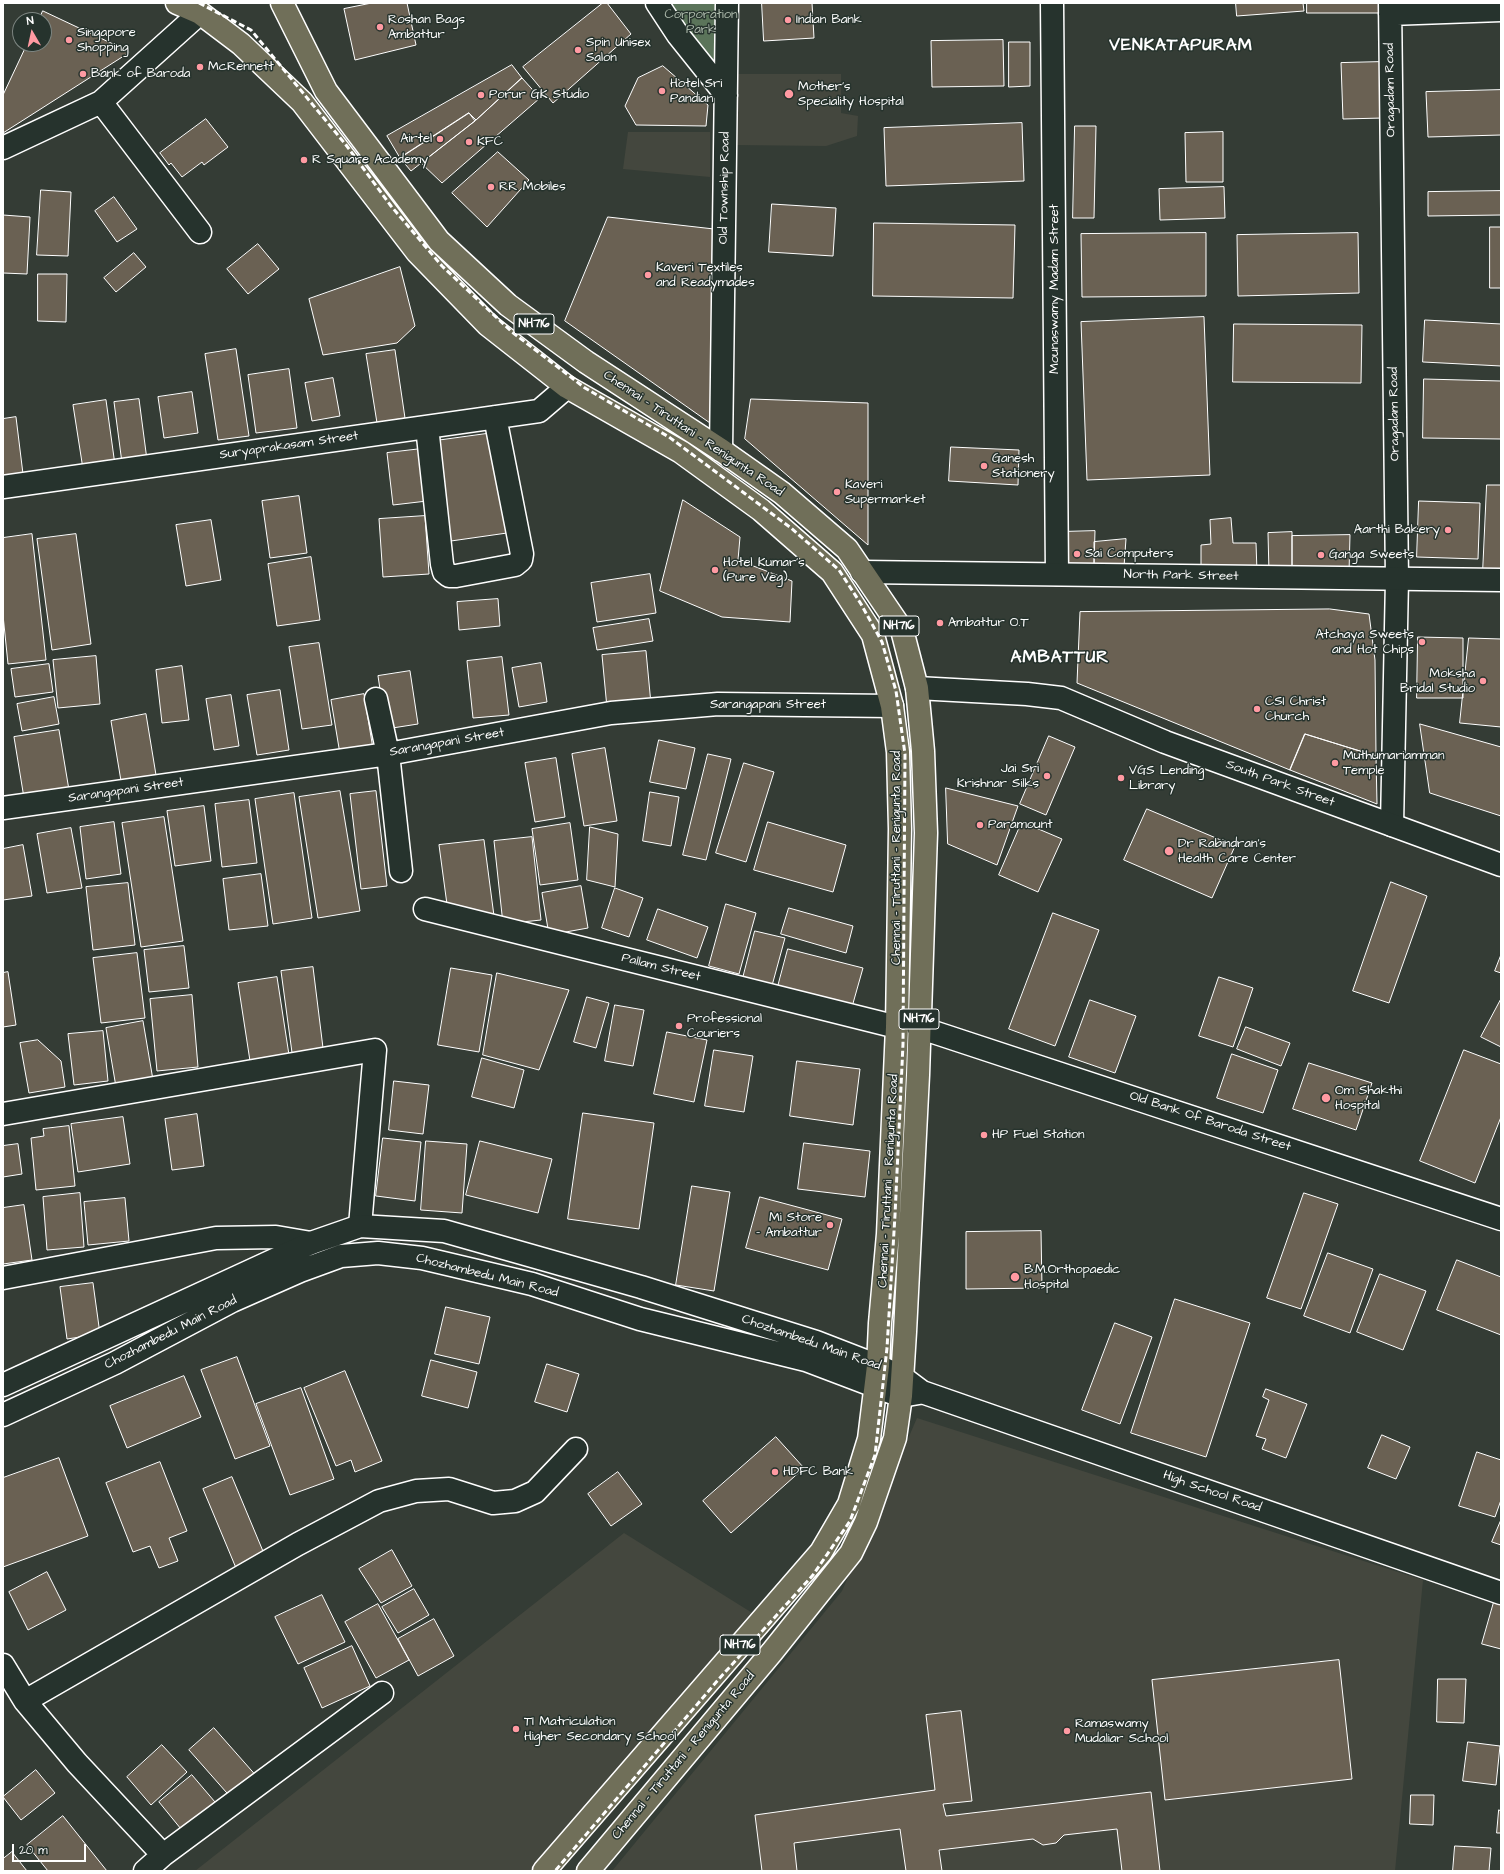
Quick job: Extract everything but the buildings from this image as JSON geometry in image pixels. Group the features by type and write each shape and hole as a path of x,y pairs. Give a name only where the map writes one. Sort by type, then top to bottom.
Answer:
{"highway":[{"name":"Chennai - Tiruttani - Renigunta Road","path":"177,3 205,8 302,102 417,252 488,325 567,387 682,452 761,510 832,572 873,635 892,706 898,752 900,829 897,1027 888,1234 880,1323 878,1366 869,1439 848,1504 821,1552 544,1871"},
{"name":"Chennai - Tiruttani - Renigunta Road","path":"282,3 326,91 439,241 508,305 586,362 721,450 782,493 847,549 902,630 917,688 923,750 926,834 914,1159 901,1387 895,1438 866,1522 851,1553 772,1652 588,1871"}],"street":[{"path":"657,3 678,35 726,95"},
{"name":"Old Township Road","path":"721,450 727,3"},
{"name":"Mounaswamy Madam Street","path":"1052,3 1057,574"},
{"path":"3,148 101,102 205,8"},
{"path":"1390,8 1501,10"},
{"name":"Oragadam Road","path":"1390,8 1398,579 1392,825"},
{"path":"101,102 200,232"},
{"name":"Suryaprakasam Street","path":"3,487 538,411 567,387"},
{"path":"427,427 442,564 444,572 449,576 456,576 515,565 521,560 522,554 495,417"},
{"name":"North Park Street","path":"862,572 1501,580"},
{"name":"South Park Street","path":"917,688 1028,694 1062,698 1165,742 1501,865"},
{"path":"376,699 388,754 401,870"},
{"name":"Sarangapani Street","path":"3,808 388,754 611,713 718,704 892,706"},
{"name":"Pallam Street","path":"425,909 897,1027"},
{"name":"Old Bank Of Baroda Street","path":"918,1027 1501,1219"},
{"path":"3,1114 375,1050 360,1226"},
{"name":"Chozhambedu Main Road","path":"3,1385 311,1243 360,1226 444,1231 641,1287 816,1342 878,1366 901,1387"},
{"path":"3,1278 216,1238 276,1236 311,1243"},
{"name":"Chozhambedu Main Road","path":"3,1415 115,1363 232,1301 300,1271 341,1256 378,1253 422,1258 532,1284 640,1319 806,1360 875,1387 901,1387 922,1392"},
{"name":"High School Road","path":"922,1392 1501,1593"},
{"path":"26,1701 291,1548 379,1500 416,1490 449,1489 493,1503 515,1501 535,1492 576,1450"},
{"path":"3,1665 26,1701 77,1763 163,1855"},
{"path":"145,1871 163,1855 382,1693"}],"shaded area":[{"name":"Mother's Speciality Hospital","path":"737,74 841,74 841,113 858,116 857,136 826,146 735,145"},
{"path":"628,132 710,132 710,177 623,169"},
{"name":"Ramaswamy Mudaliar School","path":"917,1418 1423,1580 1395,1871 612,1871 842,1591"},
{"name":"TI Matriculation Higher Secondary School","path":"624,1533 754,1614 541,1871 195,1871"}],"green space":[{"name":"Corporation Park","path":"663,3 720,3 715,71"}],"railway":[{"path":"199,3 251,30 346,145 391,206 442,266 512,332 585,388 669,437 791,528 839,570 861,604 882,642 896,691 905,754 903,1044 887,1348 875,1455 850,1521 813,1575 718,1680 555,1871"}],"place":[{"name":"Indian Bank","path":"788,20"},
{"name":"Roshan Bags Ambattur","path":"380,27"},
{"name":"Singapore Shopping","path":"69,40"},
{"name":"Spin Unisex Salon","path":"578,50"},
{"name":"McRennett","path":"200,67"},
{"name":"Bank of Baroda","path":"83,74"},
{"name":"Hotel Sri Pandian","path":"662,91"},
{"name":"Mother's Speciality Hospital","path":"789,94"},
{"name":"Porur GK Studio","path":"481,95"},
{"name":"Airtel","path":"440,139"},
{"name":"KFC","path":"469,142"},
{"name":"R Square Academy","path":"304,160"},
{"name":"RR Mobiles","path":"491,187"},
{"name":"Kaveri Textiles and Readymades","path":"648,275"},
{"name":"Ganesh Stationery","path":"984,466"},
{"name":"Kaveri Supermarket","path":"837,492"},
{"name":"Aarthi Bakery","path":"1448,530"},
{"name":"Sai Computers","path":"1077,554"},
{"name":"Ganga Sweets","path":"1321,555"},
{"name":"Hotel Kumar's (Pure Veg)","path":"715,570"},
{"name":"Ambattur O.T","path":"940,623"},
{"name":"Atchaya Sweets and Hot Chips","path":"1422,642"},
{"name":"Moksha Bridal Studio","path":"1483,681"},
{"name":"CSI Christ Church","path":"1257,709"},
{"name":"Muthumariamman Temple","path":"1335,763"},
{"name":"Jai Sri Krishnar Silks","path":"1047,776"},
{"name":"VGS Lending Library","path":"1121,778"},
{"name":"Paramount","path":"980,825"},
{"name":"Dr Rabindran's Health Care Center","path":"1169,851"},
{"name":"Professional Couriers","path":"679,1026"},
{"name":"Om Shakthi Hospital","path":"1326,1098"},
{"name":"HP Fuel Station","path":"984,1135"},
{"name":"Mi Store - Ambattur","path":"830,1225"},
{"name":"B.M.Orthopaedic Hospital","path":"1015,1277"},
{"name":"HDFC Bank","path":"775,1472"},
{"name":"TI Matriculation Higher Secondary School","path":"516,1729"},
{"name":"Ramaswamy Mudaliar School","path":"1067,1731"}],"district":[{"name":"VENKATAPURAM","path":"1181,46"},
{"name":"AMBATTUR","path":"1060,658"}]}
